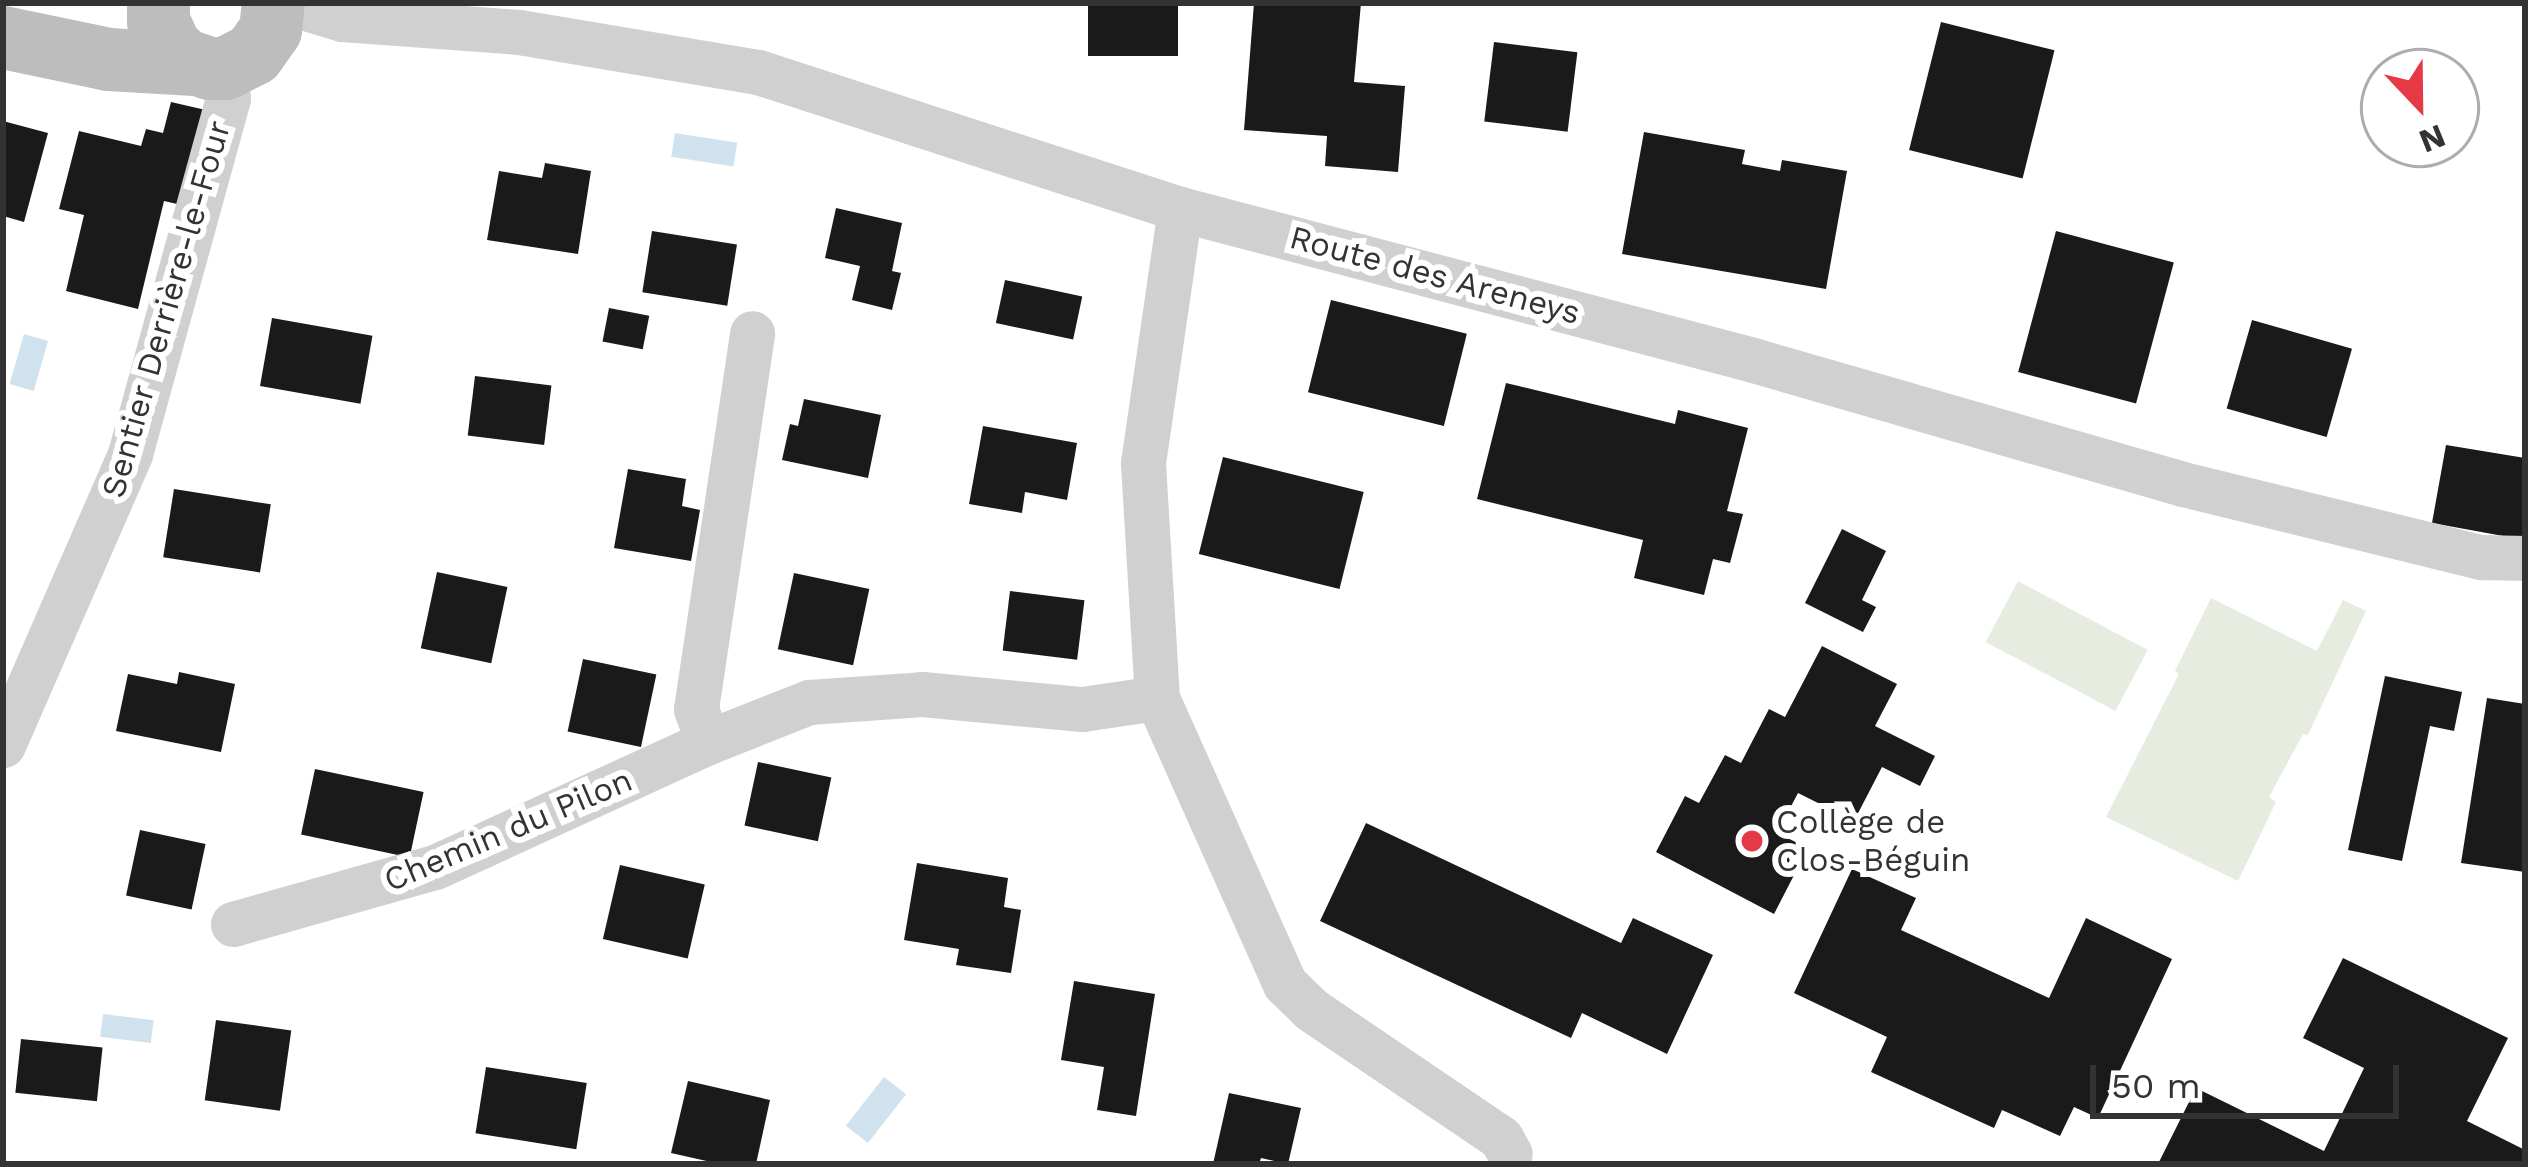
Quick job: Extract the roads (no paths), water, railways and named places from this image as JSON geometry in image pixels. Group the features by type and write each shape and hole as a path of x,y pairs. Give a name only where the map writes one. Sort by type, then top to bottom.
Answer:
{"main road":[{"path":"19,40 100,24 142,3"},
{"path":"158,3 165,39 248,37"},
{"path":"19,40 108,59 248,37"}],"street":[{"name":"Route des Areneys","path":"248,37 341,19 520,32 758,72 1180,209 1731,354 2183,484 2481,557 2525,558"},
{"name":"Sentier Derrière-le-Four","path":"3,745 130,454 248,37"},
{"path":"1180,209 1144,463 1157,698 1285,984 1312,1010 1501,1138 1510,1154"},
{"path":"708,742 696,709 752,333"},
{"name":"Chemin du Pilon","path":"233,924 434,867 708,742 809,703 922,694 1082,709 1157,698"}],"water":[{"path":"675,133 737,143 733,167 671,157"},
{"path":"24,334 48,341 34,391 10,384"},
{"path":"103,1014 154,1020 151,1043 100,1037"},
{"path":"884,1077 906,1094 868,1143 846,1126"}],"place":[{"name":"Collège de Clos-Béguin","path":"1752,841"}]}
